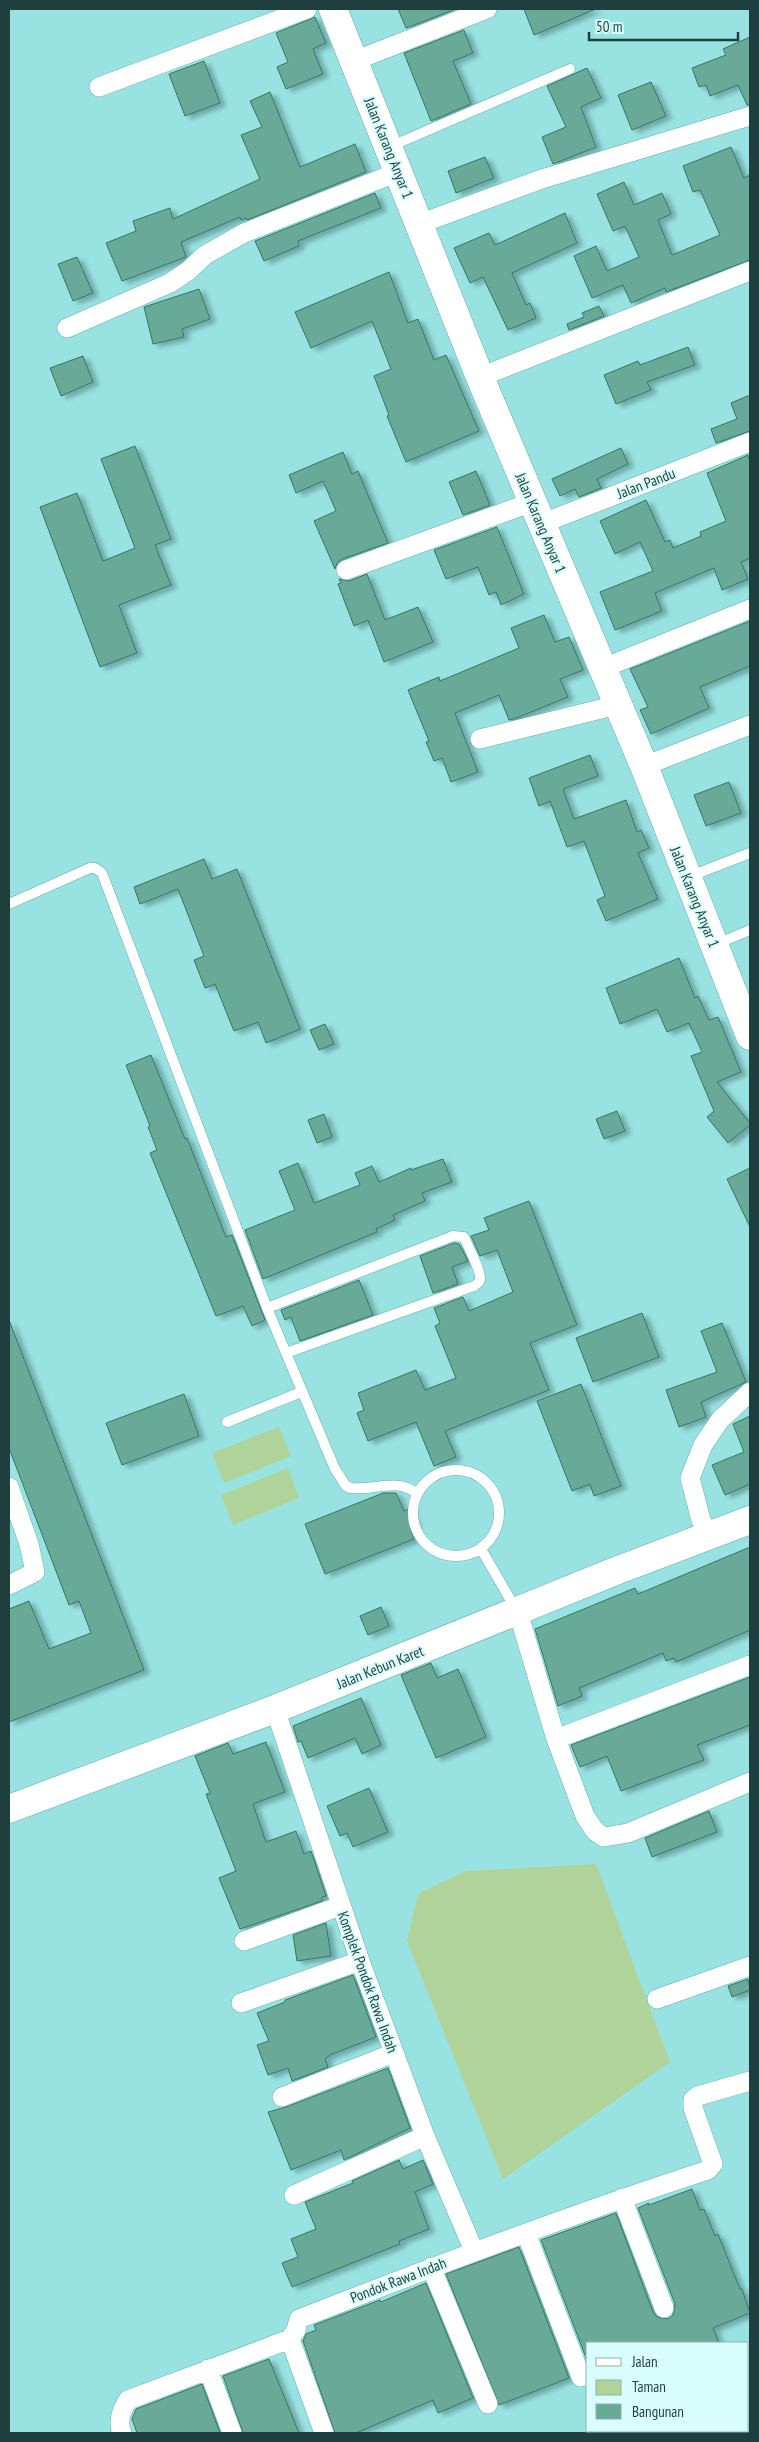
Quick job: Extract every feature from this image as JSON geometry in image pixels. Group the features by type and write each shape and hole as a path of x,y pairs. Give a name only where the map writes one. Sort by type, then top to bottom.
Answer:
{"main road":[{"name":"Jalan Karang Anyar 1","path":"333,9 480,377 644,766 750,1036"},
{"name":"Jalan Kebun Karet","path":"9,1809 274,1709 750,1520"}],"street":[{"path":"99,87 307,9"},
{"path":"354,61 487,9"},
{"path":"419,224 542,178 750,116"},
{"path":"67,328 170,283 205,256 244,233 398,172"},
{"path":"480,377 750,271"},
{"name":"Jalan Pandu","path":"346,570 536,513 750,442"},
{"path":"603,668 750,609"},
{"path":"480,740 617,705"},
{"path":"644,766 750,726"},
{"path":"709,1536 701,1520 690,1478 704,1445 720,1420 750,1392"},
{"path":"9,1488 30,1544 35,1572 9,1585"},
{"path":"518,1612 556,1740 586,1816 595,1830 604,1837 628,1833 750,1782"},
{"path":"556,1740 750,1665"},
{"name":"Komplek Pondok Rawa Indah","path":"274,1709 360,1961 425,2136 474,2251"},
{"path":"244,1941 340,1906"},
{"path":"241,2003 360,1961"},
{"path":"657,1999 750,1966"},
{"path":"282,2097 394,2053"},
{"name":"Pondok Rawa Indah","path":"290,2339 296,2330 299,2319 474,2251 622,2198 708,2170 713,2164 693,2100 698,2096 750,2081"},
{"path":"294,2195 425,2136"},
{"path":"622,2198 664,2308"},
{"path":"526,2233 581,2377"},
{"path":"431,2267 488,2404"},
{"path":"122,2433 122,2409 128,2400 290,2339 324,2433"},
{"path":"208,2369 232,2433"}],"lane":[{"path":"388,147 570,69"},
{"path":"687,878 750,853"},
{"path":"9,904 90,868 95,868 102,873 267,1308 334,1470 346,1486 358,1489 406,1485 417,1494"},
{"path":"714,945 750,930"},
{"path":"267,1308 453,1236 464,1237 468,1245 480,1276 479,1282 474,1286 286,1353"},
{"path":"227,1422 302,1392"},
{"path":"453,1469 475,1473 492,1488 500,1510 496,1532 481,1549 460,1556 438,1552 420,1537 413,1516 417,1494 432,1477 453,1469"},
{"path":"481,1549 518,1612"}],"green space":[{"path":"279,1427 291,1456 224,1483 212,1453"},
{"path":"288,1468 299,1498 233,1525 221,1495"},
{"path":"596,1864 670,2062 503,2179 407,1941 418,1894 466,1871"}],"building":[{"path":"398,9 456,9 406,28"},
{"path":"524,9 596,9 534,35"},
{"path":"315,17 326,43 313,49 323,74 286,89 277,67 288,62 276,33"},
{"path":"464,30 473,53 453,61 471,104 431,121 404,53"},
{"path":"750,37 750,105 747,105 738,85 710,96 706,85 699,87 692,68 726,55 723,49"},
{"path":"204,61 220,103 185,116 169,74"},
{"path":"587,68 601,98 581,107 596,147 553,164 542,137 566,127 547,86"},
{"path":"651,82 666,116 632,130 618,95"},
{"path":"270,92 300,167 355,144 366,172 247,220 246,218 241,220 240,217 181,242 186,257 122,281 106,243 136,231 133,221 170,208 173,219 260,179 241,135 262,127 250,101"},
{"path":"731,147 744,178 750,175 750,260 666,292 665,288 631,303 623,285 592,298 574,256 596,246 607,271 639,257 625,226 613,231 597,194 624,182 634,205 662,193 671,214 658,220 672,255 720,235 700,190 693,192 683,166"},
{"path":"485,157 494,178 456,193 448,171"},
{"path":"375,193 381,208 298,241 299,246 264,261 255,241"},
{"path":"565,213 577,243 512,273 526,305 530,303 536,318 508,330 483,277 470,283 454,248 489,233 495,245"},
{"path":"77,257 93,293 73,301 58,264"},
{"path":"389,272 408,323 418,319 434,360 446,355 479,431 406,462 387,416 389,415 374,376 391,369 372,321 311,348 295,312"},
{"path":"199,289 210,319 182,329 184,337 153,344 144,307"},
{"path":"599,306 604,316 569,330 567,324 584,317 582,313"},
{"path":"688,347 695,365 647,382 651,390 616,404 604,375 638,361 640,365"},
{"path":"83,356 93,382 61,396 50,368"},
{"path":"750,395 750,431 716,443 711,429 737,419 731,403"},
{"path":"135,446 171,539 155,545 171,585 119,605 137,653 100,667 40,507 77,493 103,561 135,548 101,459"},
{"path":"621,448 628,464 597,479 601,488 579,497 575,489 560,496 552,479"},
{"path":"343,452 352,474 358,471 388,543 342,559 337,563 335,569 314,521 336,511 323,481 296,493 289,475"},
{"path":"748,455 750,461 750,558 741,562 748,579 722,590 714,568 655,593 662,611 615,630 600,592 653,571 640,542 615,554 600,521 646,500 665,542 670,540 673,548 701,536 700,532 726,521 707,473"},
{"path":"476,471 490,505 463,515 449,482"},
{"path":"497,527 524,594 501,605 496,592 489,595 478,567 446,579 434,550"},
{"path":"367,574 385,620 418,607 433,642 384,662 368,620 354,626 338,584 341,583 339,579 349,581"},
{"path":"544,615 555,642 569,637 583,670 560,679 568,697 509,720 499,695 455,713 478,772 451,782 442,758 434,761 426,742 429,741 408,690 439,677 440,681 519,648 511,628"},
{"path":"750,621 750,666 700,687 709,708 651,734 640,710 648,707 630,669"},
{"path":"590,755 598,776 563,789 574,819 626,800 637,832 641,830 649,848 638,853 658,899 606,921 597,900 605,896 584,841 567,847 550,801 539,806 529,778"},
{"path":"729,782 741,813 706,826 694,795"},
{"path":"204,859 212,879 237,869 300,1029 266,1043 258,1022 234,1031 215,984 205,988 194,960 204,956 178,889 140,904 134,887"},
{"path":"679,958 695,998 698,996 709,1020 718,1017 741,1072 717,1082 750,1123 728,1143 707,1117 714,1111 691,1056 702,1052 689,1023 667,1032 657,1009 620,1024 606,988"},
{"path":"325,1024 334,1044 319,1050 310,1030"},
{"path":"151,1055 185,1139 187,1138 226,1237 232,1235 265,1320 252,1326 243,1306 216,1316 150,1153 157,1150 148,1127 150,1126 126,1065"},
{"path":"617,1111 625,1131 604,1139 596,1119"},
{"path":"324,1114 332,1137 317,1143 308,1120"},
{"path":"443,1159 452,1182 422,1193 425,1201 393,1215 395,1220 376,1229 377,1232 263,1279 245,1230 295,1210 279,1171 298,1163 314,1203 360,1185 355,1173 372,1166 379,1182 411,1168 411,1170"},
{"path":"750,1168 750,1227 727,1179"},
{"path":"529,1201 577,1325 530,1343 549,1390 445,1431 456,1457 434,1466 416,1422 368,1441 357,1413 364,1410 358,1393 416,1370 425,1390 456,1378 435,1326 440,1323 434,1308 463,1297 469,1311 513,1292 497,1250 480,1256 471,1236 489,1230 484,1218"},
{"path":"454,1243 459,1244 468,1261 452,1267 458,1284 433,1293 420,1256"},
{"path":"359,1280 373,1315 300,1341 291,1317 285,1320 281,1310"},
{"path":"642,1313 659,1357 593,1382 576,1338"},
{"path":"9,1320 144,1670 9,1722 9,1609 29,1601 49,1649 91,1633 79,1601 69,1605 9,1448"},
{"path":"722,1323 746,1382 701,1402 706,1417 679,1427 666,1390 717,1372 701,1331"},
{"path":"581,1384 621,1486 594,1496 590,1484 572,1491 537,1401"},
{"path":"184,1394 199,1436 122,1465 106,1423"},
{"path":"750,1416 750,1484 725,1495 712,1465 744,1452 733,1424"},
{"path":"383,1493 396,1493 404,1511 409,1509 415,1526 410,1528 414,1539 325,1574 305,1524"},
{"path":"750,1547 750,1630 676,1662 674,1658 666,1661 663,1653 579,1688 582,1696 558,1706 535,1629 635,1588 638,1594"},
{"path":"381,1607 389,1626 368,1635 360,1616"},
{"path":"431,1663 437,1678 458,1669 486,1737 436,1758 401,1675"},
{"path":"750,1677 750,1725 697,1745 704,1760 621,1791 607,1756 580,1767 571,1745"},
{"path":"361,1698 381,1745 362,1754 355,1738 308,1758 301,1741 298,1742 293,1726"},
{"path":"266,1742 285,1792 253,1804 266,1842 296,1831 304,1854 311,1851 326,1896 322,1897 322,1901 240,1929 219,1878 236,1871 206,1794 210,1793 195,1756 228,1743 233,1754"},
{"path":"369,1788 388,1832 353,1847 347,1833 340,1836 327,1806"},
{"path":"709,1811 717,1832 652,1857 645,1838"},
{"path":"326,1923 331,1956 297,1961 293,1935"},
{"path":"353,1975 376,2037 330,2055 325,2059 328,2067 292,2081 288,2068 268,2075 257,2045 269,2041 257,2013 285,2002 285,2000"},
{"path":"748,1979 750,1990 732,1997 728,1986"},
{"path":"388,2068 410,2128 344,2160 341,2150 291,2170 268,2112 286,2107"},
{"path":"399,2160 403,2169 423,2160 433,2184 415,2192 429,2229 399,2241 400,2244 292,2287 282,2263 298,2257 291,2239 316,2229 305,2202 353,2183 352,2181"},
{"path":"692,2189 700,2210 704,2209 715,2236 718,2234 740,2289 742,2289 750,2313 713,2328 719,2342 586,2342 586,2358 541,2240 616,2213 653,2312 657,2317 668,2319 673,2315 675,2304 638,2208 649,2203 649,2205"},
{"path":"519,2247 569,2378 499,2405 446,2274"},
{"path":"426,2283 473,2398 438,2413 433,2400 356,2433 335,2433 303,2341 306,2334 316,2330 314,2325 380,2300 381,2302"},
{"path":"269,2359 299,2433 243,2433 223,2376"},
{"path":"202,2384 220,2433 137,2433 132,2419 136,2409"}]}
